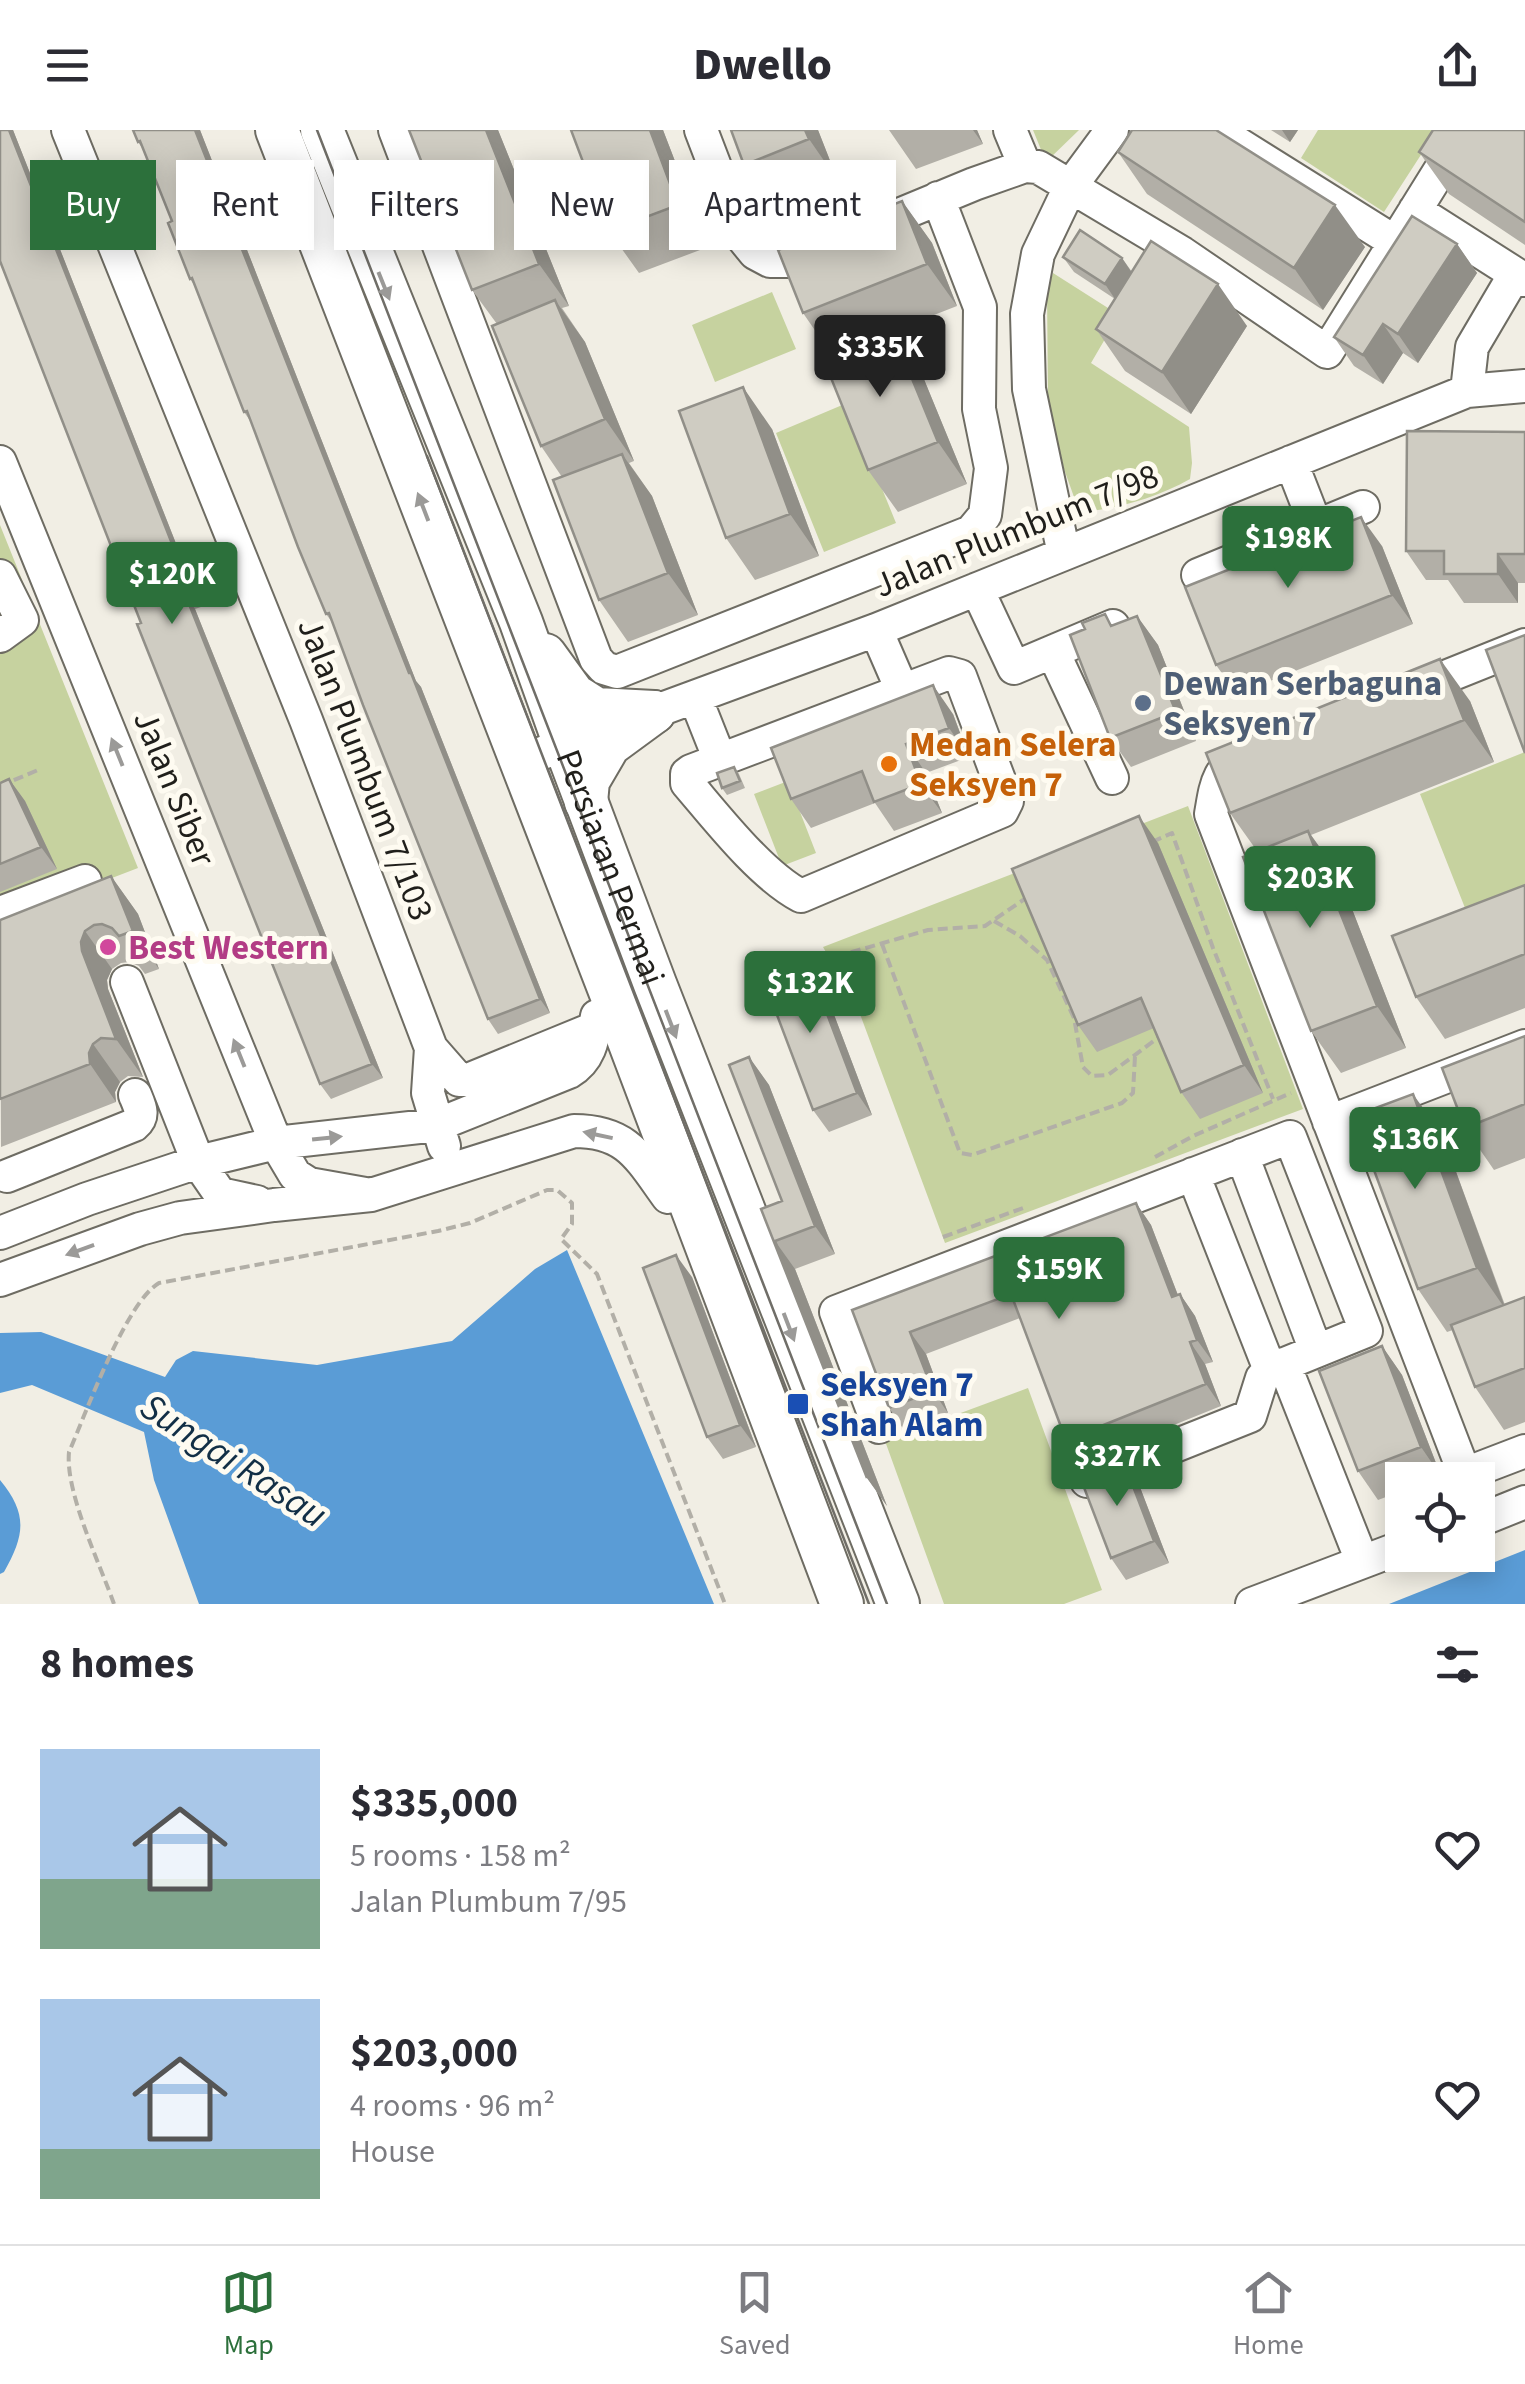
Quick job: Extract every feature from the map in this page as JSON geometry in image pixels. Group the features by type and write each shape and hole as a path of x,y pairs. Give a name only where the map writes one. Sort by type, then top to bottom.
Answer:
{"main road":[{"name":"Persiaran Permai","path":"277,130 578,907 602,1008 842,1604"},
{"name":"Persiaran Permai","path":"322,130 521,622 551,750 586,802 898,1604"},
{"path":"451,579 483,616 551,750 594,905 602,1008 668,1197 822,1604"},
{"path":"521,622 574,695 596,708 654,712"},
{"path":"586,802 588,782 610,745 654,712"}],"street":[{"name":"Jalan Plumbum 7/103","path":"68,130 306,720 431,1048"},
{"path":"396,130 596,660 617,672 970,532 985,515 991,468 979,410 980,307 938,198"},
{"path":"701,130 742,237 755,253 770,260 806,256 938,198 1025,166 1038,167 1182,254 1327,352 1465,130"},
{"path":"1010,130 1025,166"},
{"path":"1064,554 1029,389 1027,314 1038,254 1070,187 1112,130"},
{"path":"1216,130 1395,242"},
{"path":"1415,210 1520,277 1472,346 1467,391"},
{"name":"Jalan Plumbum 7/98","path":"551,750 876,630 1467,391 1525,386"},
{"name":"Jalan Siber","path":"0,462 8,503 276,1143 295,1176 310,1184 371,1195"},
{"path":"1292,462 1316,526"},
{"path":"1198,575 1363,507"},
{"path":"0,576 11,628"},
{"path":"976,589 1014,668 1128,620"},
{"path":"876,630 902,690"},
{"path":"1378,704 1525,646"},
{"path":"1053,652 1112,778"},
{"path":"949,673 960,676 1007,801 1002,812 801,896 782,886 687,783 691,771 720,760 949,673"},
{"path":"694,697 720,760"},
{"path":"1267,747 1230,762 1217,783 1211,814 1460,1462"},
{"path":"0,913 85,880"},
{"path":"127,982 198,1162 220,1194 274,1205"},
{"path":"431,1048 459,1080 468,1080 602,1008"},
{"path":"0,1233 87,1198 198,1162 276,1143 437,1124 579,1066 602,1008"},
{"path":"1328,1122 1525,1046"},
{"path":"431,1048 428,1092 452,1171"},
{"path":"7,1176 134,1125 140,1120 141,1110 135,1095"},
{"path":"3,1270 180,1218 371,1195 574,1131 608,1134 626,1144 668,1197"},
{"path":"879,1427 836,1312 1290,1137 1366,1331 1277,1367 1262,1378 1250,1416 1088,1481"},
{"path":"67,1152 87,1198"},
{"path":"1242,1155 1316,1351"},
{"path":"140,1229 184,1196 198,1162"},
{"path":"1194,1174 1277,1367 1296,1396 1362,1561"},
{"path":"1382,1362 1416,1348"},
{"path":"1296,1396 1330,1382"},
{"path":"1495,1464 1525,1451"},
{"path":"1495,1511 1525,1502"},
{"path":"1252,1604 1385,1553"}],"path":[{"path":"0,786 38,770"},
{"path":"1138,848 1172,833 1273,1100"},
{"path":"838,960 852,952 928,930 985,926 1035,892"},
{"path":"992,920 1020,936 1047,960 1074,1018 1083,1067 1092,1076 1108,1075 1165,1032"},
{"path":"882,943 960,1152 972,1155 1122,1103 1133,1093 1135,1056"},
{"path":"1146,1162 1193,1136 1315,1084"},
{"path":"114,1604 72,1488 68,1452 115,1348 149,1289 159,1283 438,1231 547,1190 557,1190 572,1203 572,1224 561,1239 597,1274 725,1604"},
{"path":"943,1237 1027,1206"}],"green space":[{"path":"1033,130 1079,130 1046,162"},
{"path":"1318,130 1437,130 1384,212 1301,158"},
{"path":"1053,273 1119,315 1091,363 1189,427 1190,479 1154,496 1103,509 1090,511 1074,497 1048,399 1047,292"},
{"path":"772,292 796,349 715,382 692,325"},
{"path":"847,403 896,523 824,552 776,433"},
{"path":"0,525 138,868 0,921"},
{"path":"1525,752 1525,934 1482,951 1420,794"},
{"path":"788,781 816,853 782,866 754,794"},
{"path":"1188,806 1303,1109 945,1243 857,1006 823,947"},
{"path":"1028,1388 1102,1590 1064,1604 944,1604 885,1441"}],"water":[{"name":"Sungai Rasau","path":"567,1250 714,1604 199,1604 154,1480 144,1432 32,1385 0,1393 0,1333 41,1332 165,1377 176,1360 193,1351 317,1365 452,1341 535,1269"},
{"path":"0,1480 15,1504 20,1525 16,1547 0,1574"},
{"path":"1525,1550 1525,1604 1389,1604 1470,1572 1495,1572 1495,1562"}],"building":[{"path":"0,130 9,130 30,183 30,250 56,250 191,592 185,594 372,1064 320,1084 137,624 141,623 0,261"},
{"path":"133,130 195,130 207,160 176,160 176,243 168,223 172,221 156,181 156,160 148,160"},
{"path":"409,130 486,130 514,201 514,250 533,250 539,264 472,290 456,250 494,250 494,160 421,160"},
{"path":"571,130 650,130 669,181 669,208 649,216 649,160 582,160"},
{"path":"731,130 805,130 809,139 756,160 742,160"},
{"path":"1132,130 1216,130 1335,205 1294,268 1118,152"},
{"path":"1433,130 1525,130 1525,222 1419,152"},
{"path":"902,201 927,264 803,313 778,250 896,250 896,203"},
{"path":"1412,216 1457,244 1398,334 1383,324 1363,355 1334,337"},
{"path":"1080,230 1122,258 1105,284 1063,257"},
{"path":"1151,241 1218,284 1162,372 1096,329"},
{"path":"179,250 242,250 540,999 488,1019 329,613 326,614 298,547 247,411 244,412"},
{"path":"555,300 605,419 541,446 492,326"},
{"path":"892,330 938,442 868,470 823,358"},
{"path":"743,387 790,514 726,538 679,411"},
{"path":"1407,431 1525,432 1525,554 1498,554 1498,574 1444,574 1444,551 1406,551"},
{"path":"622,454 668,573 599,600 553,480"},
{"path":"1361,517 1392,595 1216,665 1185,587"},
{"name":"Dewan Serbaguna Seksyen 7","path":"1105,614 1111,626 1137,616 1176,712 1110,738 1070,635 1085,629 1082,623"},
{"path":"1525,635 1525,753 1486,650"},
{"path":"1440,659 1464,720 1230,813 1206,753"},
{"path":"933,685 949,728 906,744 921,784 874,802 862,771 791,799 771,748"},
{"path":"734,767 740,781 722,788 717,773"},
{"path":"9,779 41,847 0,864 0,783"},
{"path":"1139,816 1244,1065 1181,1092 1141,998 1078,1025 1012,869"},
{"path":"1308,831 1377,1006 1311,1031 1243,857"},
{"path":"111,876 133,931 119,936 112,928 94,925 85,931 81,942 116,1039 101,1038 93,1044 90,1064 0,1099 0,920"},
{"path":"1525,885 1525,954 1416,997 1392,936"},
{"path":"807,961 857,1093 813,1110 763,978"},
{"path":"1525,1036 1525,1104 1465,1128 1442,1068"},
{"path":"749,1057 815,1226 775,1241 867,1478 761,1209 782,1201 729,1065"},
{"path":"1413,1094 1477,1268 1418,1289 1354,1116"},
{"path":"1136,1203 1172,1297 1180,1294 1197,1340 1190,1342 1206,1384 1066,1440 1011,1294 910,1332 933,1391 889,1408 852,1310"},
{"path":"676,1255 740,1425 707,1437 643,1268"},
{"path":"1525,1297 1525,1368 1475,1387 1451,1325"},
{"path":"1382,1346 1421,1447 1358,1471 1319,1371"},
{"path":"1123,1460 1154,1541 1111,1558 1080,1477"}],"tram line":[{"path":"317,130 887,1604"},
{"path":"427,456 869,1604"}],"place":[{"name":"Dewan Serbaguna Seksyen 7","path":"1143,703"},
{"name":"Medan Selera Seksyen 7","path":"889,764"},
{"name":"Best Western","path":"108,947"},
{"name":"Seksyen 7 Shah Alam","path":"798,1404"}]}
